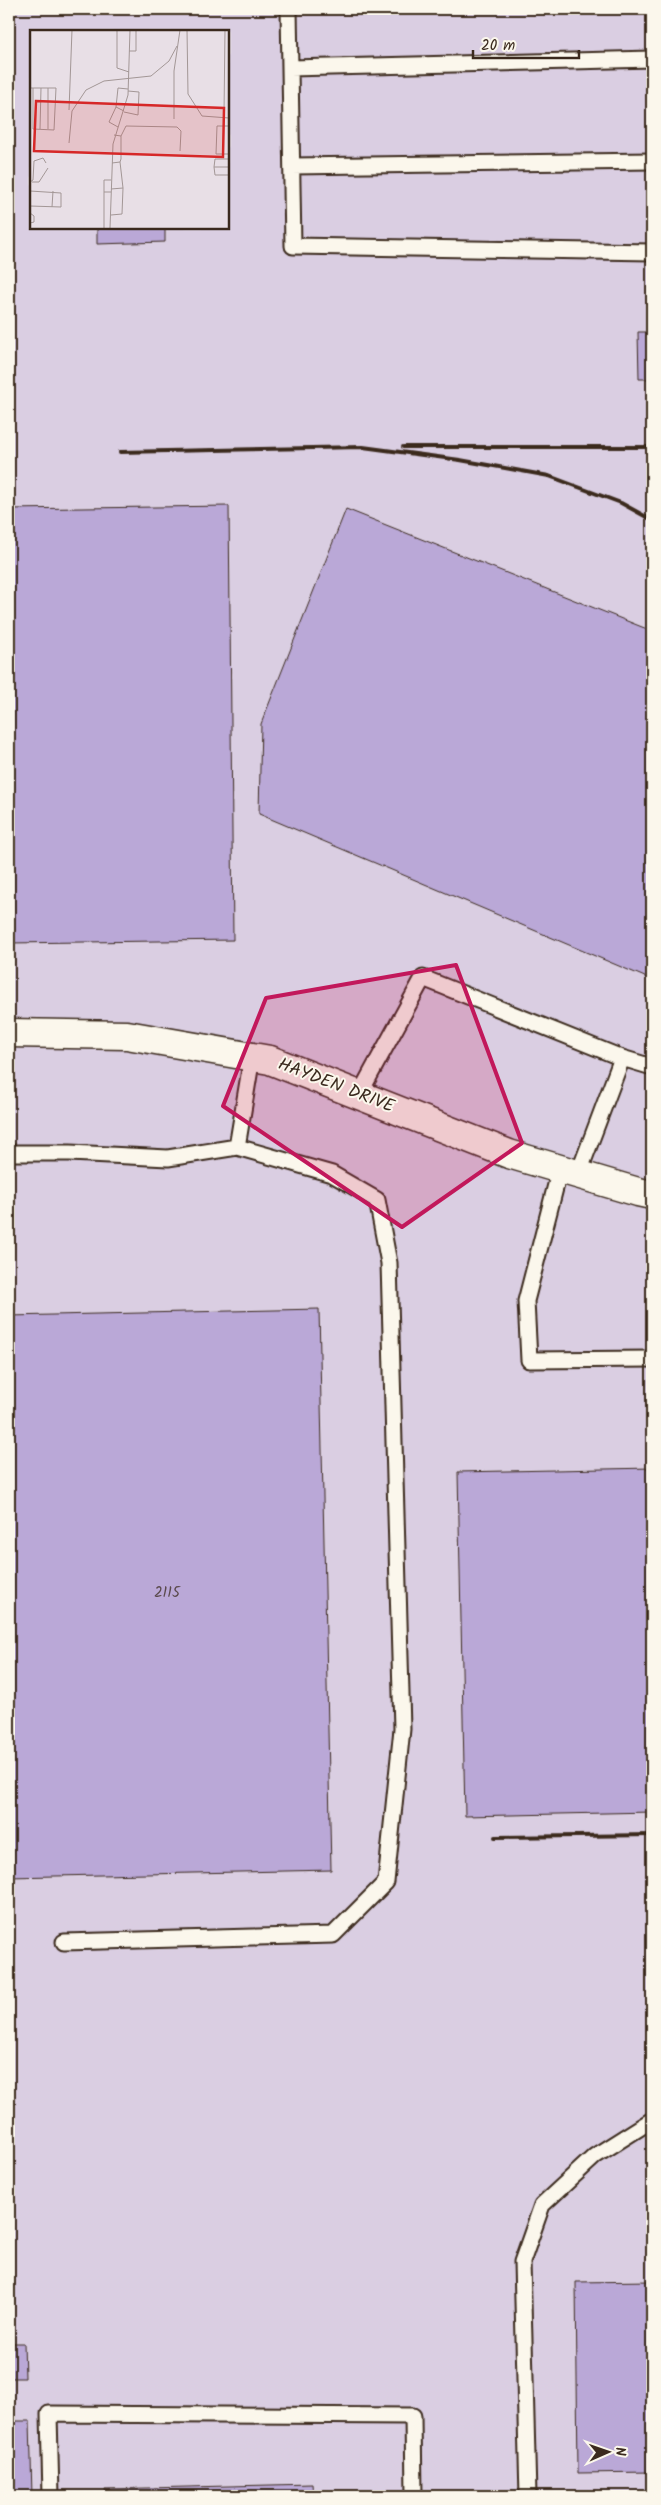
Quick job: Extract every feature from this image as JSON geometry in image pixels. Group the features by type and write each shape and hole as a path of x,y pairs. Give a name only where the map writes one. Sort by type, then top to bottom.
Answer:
{"street":[{"name":"HAYDEN DRIVE","path":"9,1033 127,1035 270,1060 509,1154 652,1195"}],"lane":[{"path":"289,9 293,246 652,252"},
{"path":"290,68 652,59"},
{"path":"292,166 652,161"},
{"path":"359,1095 424,978 622,1058 652,1067"},
{"path":"237,1147 252,1057"},
{"path":"622,1058 569,1172 526,1301 529,1360 652,1359"},
{"path":"9,1153 70,1153 168,1158 237,1147 332,1174 377,1200 389,1264 402,1728 386,1882 333,1935 64,1942"},
{"path":"528,2496 522,2262 542,2205 595,2156 652,2120"},
{"path":"51,2496 49,2414 413,2416 414,2496"}],"highlighted area":[{"path":"456,965 522,1143 402,1227 223,1106 266,998"}],"shaded area":[{"path":"9,9 652,9 652,2496 9,2496"}],"building":[{"path":"97,229 165,229 165,242 97,244"},
{"path":"638,332 652,332 652,379 639,379"},
{"path":"229,506 233,940 9,943 9,509"},
{"path":"346,509 652,631 652,980 259,814 261,724"},
{"path":"319,1309 331,1870 9,1877 9,1316"},
{"path":"652,1468 652,1812 465,1816 458,1472"},
{"path":"652,2281 652,2472 578,2473 576,2282"},
{"path":"9,2343 24,2343 25,2378 9,2378"},
{"path":"9,2421 30,2421 32,2496 9,2496"},
{"path":"312,2484 313,2496 106,2496 105,2489"}],"railway":[{"path":"120,452 363,447 460,460 549,476 621,503 652,520"},
{"path":"403,447 652,447"},
{"path":"495,1837 652,1835"}]}
